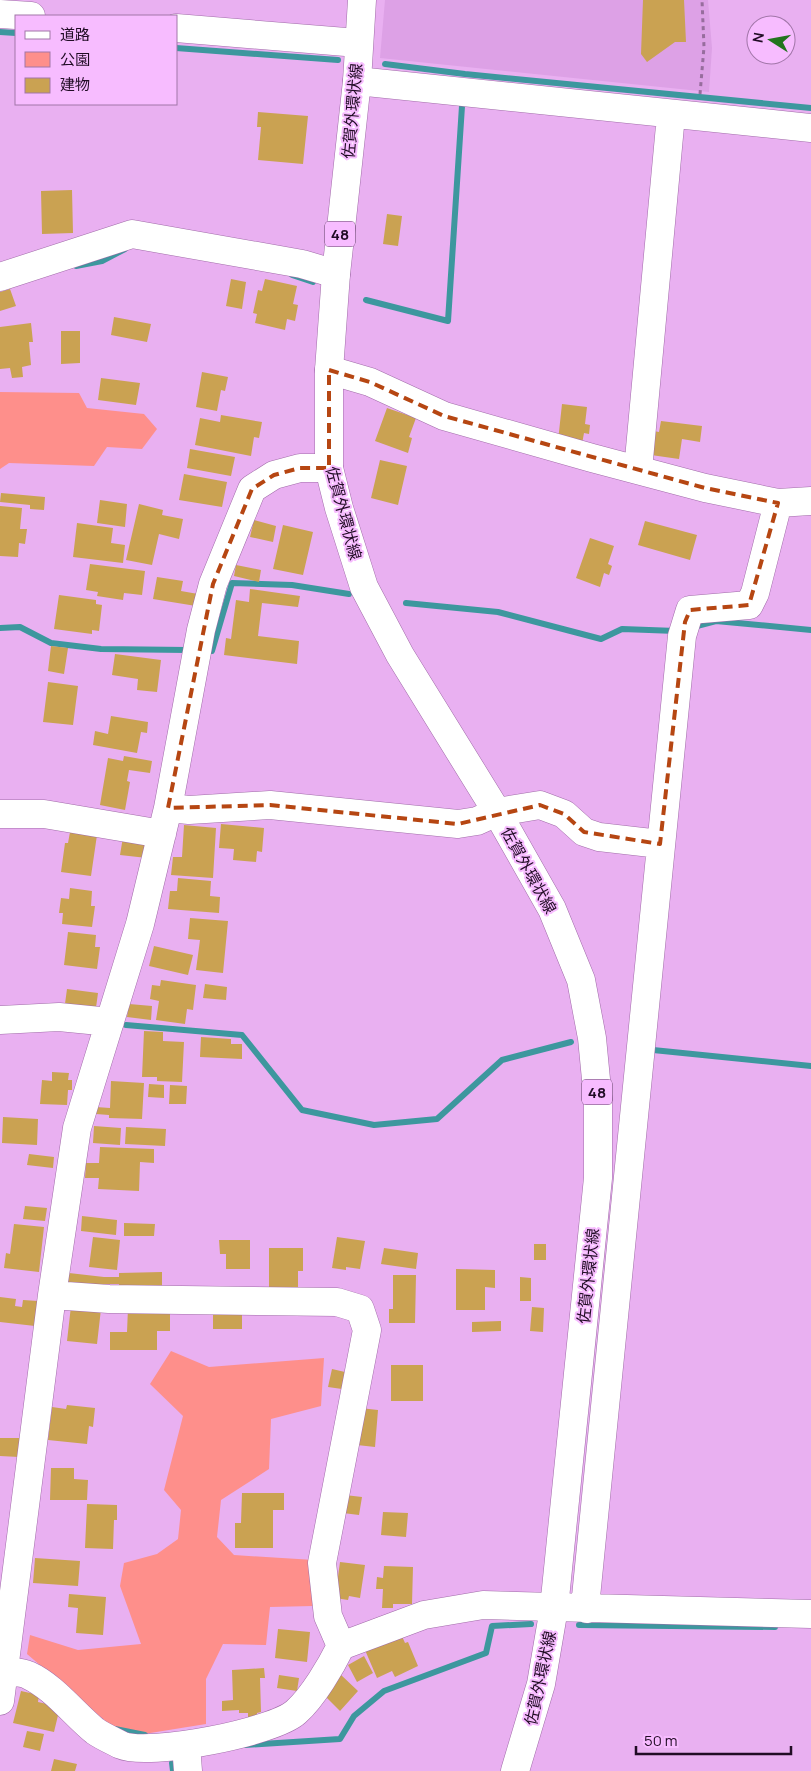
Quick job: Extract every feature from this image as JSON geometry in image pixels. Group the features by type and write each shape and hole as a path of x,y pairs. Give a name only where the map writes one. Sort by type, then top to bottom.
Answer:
{"street":[{"name":"佐賀外環状線","path":"362,0 357,81 336,274 329,370 330,468 339,508 364,587 400,655 497,812 552,909 581,980 592,1038 598,1100 598,1178 554,1608 542,1684 515,1771"},
{"path":"0,14 15,15"},
{"path":"178,28 358,43"},
{"path":"357,81 811,128"},
{"path":"638,470 671,115"},
{"path":"0,277 132,234 302,264 336,274"},
{"path":"329,370 370,382 444,416 638,470 705,488 778,503 811,501"},
{"path":"0,1701 5,1671 6,1608 77,1128 140,924 168,808 213,584 252,489 274,475 300,468 330,468"},
{"path":"587,1609 586,1597 660,844 684,629 690,610 749,605 755,593 778,503"},
{"path":"168,808 189,810 270,805 458,824 477,822 497,812 540,805 564,814 584,832 599,837 660,844"},
{"path":"0,814 44,814 162,834"},
{"path":"0,1020 59,1018 110,1022"},
{"path":"52,1295 108,1299 337,1302 360,1309 367,1330 322,1563 328,1616 341,1646"},
{"path":"5,1671 27,1674 52,1691 96,1732 124,1746 187,1758 224,1736 272,1725 296,1712 330,1668 341,1646 424,1615 483,1605 811,1614"}],"path":[{"path":"702,0 704,47 702,83"}],"highlighted area":[{"path":"329,370 370,382 444,416 705,488 778,503 749,605 690,610 685,622 660,844 584,832 564,814 540,805 458,824 270,805 168,808 213,584 252,489 274,475 300,468 329,468"}],"shaded area":[{"path":"385,0 708,0 712,48 709,92 380,58"}],"green space":[{"path":"0,392 79,393 87,408 144,414 157,429 142,449 107,447 94,466 9,463 0,469"},
{"path":"171,1351 209,1367 324,1358 321,1406 271,1419 269,1469 221,1500 217,1537 234,1555 314,1560 313,1606 270,1607 266,1645 223,1644 206,1679 206,1724 144,1734 110,1725 27,1654 30,1635 78,1650 141,1644 120,1586 124,1563 157,1554 178,1539 181,1510 164,1490 183,1416 150,1384"}],"building":[{"path":"643,0 684,0 686,42 675,42 647,62 641,54"},
{"path":"258,112 308,116 303,164 258,160 261,127 257,127"},
{"path":"72,190 73,233 42,234 41,191"},
{"path":"387,214 402,216 398,246 383,244"},
{"path":"231,279 246,282 242,309 226,306"},
{"path":"265,279 297,286 293,304 298,305 295,321 287,319 285,330 255,323 257,314 253,313 258,290 262,291"},
{"path":"10,289 16,306 0,311 0,292"},
{"path":"114,317 151,324 147,342 111,335"},
{"path":"31,323 33,342 29,342 31,365 22,367 23,377 12,378 10,368 0,369 0,327"},
{"path":"61,331 80,331 80,363 61,364"},
{"path":"202,372 228,377 225,391 221,390 217,411 196,407"},
{"path":"101,378 140,383 136,405 98,400"},
{"path":"562,404 587,407 585,424 590,425 589,434 584,433 582,444 558,441"},
{"path":"387,408 416,418 409,437 412,438 408,453 375,441"},
{"path":"221,415 262,422 259,438 254,437 251,456 195,445 200,418 220,422"},
{"path":"661,421 702,426 700,442 682,439 679,459 651,455 654,431 659,432"},
{"path":"190,449 235,457 231,476 187,468"},
{"path":"380,460 407,466 398,505 371,498"},
{"path":"184,474 227,482 222,507 179,500"},
{"path":"1,493 45,497 44,510 30,509 30,505 0,502"},
{"path":"100,500 127,504 125,527 97,523"},
{"path":"139,504 163,510 162,515 183,519 179,539 159,534 152,565 126,560"},
{"path":"0,506 22,508 20,529 27,529 25,544 19,543 18,557 0,556"},
{"path":"254,520 276,526 273,542 250,537"},
{"path":"645,521 697,535 690,560 638,545"},
{"path":"77,523 113,528 111,543 125,545 123,563 73,557"},
{"path":"283,525 313,532 303,575 273,569"},
{"path":"590,538 614,546 608,564 612,566 609,575 604,573 600,587 576,578"},
{"path":"90,564 145,571 142,595 124,593 123,600 97,596 98,592 86,590"},
{"path":"236,565 261,570 259,582 234,576"},
{"path":"157,577 183,581 181,591 198,594 196,606 153,599"},
{"path":"250,589 300,596 298,607 262,603 258,636 299,641 297,664 224,655 226,638 231,639 236,600 249,602"},
{"path":"59,595 96,600 96,604 102,605 99,631 92,630 92,634 54,629"},
{"path":"51,646 68,648 64,674 48,671"},
{"path":"115,654 161,660 157,692 137,690 138,679 112,675"},
{"path":"48,682 78,686 73,725 43,722"},
{"path":"111,716 148,722 147,733 141,732 137,753 93,745 95,731 108,734"},
{"path":"124,756 152,761 150,773 129,770 127,781 130,782 125,810 100,805 108,758 123,761"},
{"path":"221,824 264,828 262,852 257,851 256,862 233,860 234,849 219,848"},
{"path":"184,825 216,828 213,878 171,875 173,857 182,857"},
{"path":"70,832 97,835 91,876 61,872 65,843 68,843"},
{"path":"123,837 149,840 147,858 120,855"},
{"path":"178,878 211,881 210,896 220,897 219,913 168,909 170,891 177,891"},
{"path":"70,888 92,891 91,906 95,906 92,927 62,924 63,913 59,913 61,898 69,899"},
{"path":"190,918 228,921 223,973 196,970 200,940 188,939"},
{"path":"68,932 96,935 95,947 100,947 97,969 64,965"},
{"path":"154,946 193,955 188,975 149,966"},
{"path":"161,980 196,985 193,1010 187,1009 185,1024 156,1020 159,1001 150,999 152,985 160,986"},
{"path":"205,984 227,987 226,1000 203,998"},
{"path":"67,989 98,993 95,1015 64,1011"},
{"path":"129,1004 152,1006 151,1020 127,1017"},
{"path":"144,1031 163,1032 163,1041 184,1042 182,1082 157,1081 157,1077 142,1077"},
{"path":"201,1037 231,1039 231,1044 242,1044 242,1059 200,1057"},
{"path":"52,1072 69,1073 68,1080 72,1080 72,1090 68,1090 67,1105 40,1104 42,1080 52,1081"},
{"path":"111,1081 144,1083 142,1119 109,1118 109,1115 96,1114 96,1107 110,1108"},
{"path":"149,1084 164,1085 164,1098 148,1097"},
{"path":"170,1085 187,1086 186,1104 169,1104"},
{"path":"3,1117 38,1119 37,1145 2,1143"},
{"path":"94,1126 121,1128 120,1145 93,1143"},
{"path":"126,1127 166,1129 165,1146 125,1144"},
{"path":"100,1147 154,1149 154,1163 140,1162 139,1191 98,1189 99,1178 85,1178 86,1163 99,1163"},
{"path":"29,1154 54,1157 53,1168 27,1165"},
{"path":"25,1206 47,1208 45,1221 23,1219"},
{"path":"82,1216 117,1220 116,1235 81,1231"},
{"path":"124,1223 155,1224 154,1236 124,1236"},
{"path":"14,1224 44,1227 39,1272 4,1268 6,1253 10,1254"},
{"path":"93,1237 120,1240 117,1270 89,1267"},
{"path":"337,1237 365,1241 360,1269 332,1268"},
{"path":"219,1240 250,1240 250,1269 226,1269 226,1254 220,1254"},
{"path":"534,1244 546,1244 546,1260 534,1260"},
{"path":"269,1248 303,1248 303,1271 298,1271 298,1289 269,1289"},
{"path":"384,1248 418,1253 416,1269 381,1264"},
{"path":"456,1269 495,1270 495,1288 485,1287 485,1310 456,1310"},
{"path":"162,1272 162,1294 119,1295 119,1284 104,1284 103,1292 67,1288 69,1273 119,1277 119,1273"},
{"path":"393,1275 416,1275 415,1323 389,1323 389,1309 393,1309"},
{"path":"520,1277 531,1278 531,1301 520,1301"},
{"path":"0,1297 16,1299 15,1306 22,1307 23,1300 38,1301 35,1326 0,1322"},
{"path":"71,1306 101,1309 97,1344 67,1341"},
{"path":"213,1307 242,1307 242,1329 213,1329"},
{"path":"532,1307 544,1308 543,1332 530,1331"},
{"path":"128,1308 170,1308 170,1331 157,1331 157,1350 110,1350 110,1332 127,1332"},
{"path":"501,1321 501,1331 472,1332 472,1322"},
{"path":"391,1365 423,1365 423,1401 391,1401"},
{"path":"332,1369 345,1372 342,1389 328,1387"},
{"path":"67,1405 95,1408 93,1427 89,1426 87,1444 48,1440 52,1407 66,1409"},
{"path":"360,1408 378,1410 375,1447 357,1445"},
{"path":"0,1438 19,1438 19,1457 0,1456"},
{"path":"51,1468 74,1468 74,1479 88,1480 87,1500 50,1500"},
{"path":"242,1493 284,1493 284,1510 273,1510 273,1548 235,1548 235,1523 241,1523"},
{"path":"345,1495 362,1497 359,1515 343,1513"},
{"path":"87,1504 117,1505 117,1520 114,1520 113,1549 85,1548"},
{"path":"383,1512 408,1513 406,1537 381,1535"},
{"path":"35,1558 80,1561 78,1586 33,1583"},
{"path":"340,1562 365,1565 360,1598 349,1596 348,1600 335,1598"},
{"path":"384,1566 413,1567 412,1604 393,1604 393,1608 382,1608 383,1589 376,1589 377,1577 383,1578"},
{"path":"69,1594 106,1597 103,1635 76,1633 78,1608 68,1607"},
{"path":"278,1629 310,1632 307,1662 275,1658"},
{"path":"401,1634 405,1643 408,1642 418,1666 395,1677 392,1671 377,1678 365,1650"},
{"path":"364,1656 373,1673 357,1682 348,1665"},
{"path":"264,1668 265,1678 260,1678 261,1712 257,1713 257,1720 248,1721 248,1713 239,1713 239,1710 222,1711 222,1701 233,1700 232,1670"},
{"path":"340,1674 358,1691 340,1711 322,1693"},
{"path":"279,1675 299,1678 297,1691 277,1688"},
{"path":"21,1691 39,1695 38,1702 60,1707 54,1732 13,1723"},
{"path":"27,1731 44,1734 40,1751 23,1747"},
{"path":"54,1759 77,1764 75,1771 51,1771"}],"waterway":[{"path":"0,32 15,33"},
{"path":"178,48 338,60"},
{"path":"385,64 465,74 811,108"},
{"path":"366,300 448,321 462,106"},
{"path":"76,266 102,261 125,249"},
{"path":"292,275 313,282"},
{"path":"212,651 232,583 292,585 349,594"},
{"path":"406,603 498,612 601,639 622,629 676,631"},
{"path":"693,627 716,621 811,630"},
{"path":"0,628 20,627 51,643 101,649 187,650"},
{"path":"126,1025 242,1035 302,1110 374,1125 437,1119 502,1060 571,1042"},
{"path":"653,1050 811,1066"},
{"path":"245,1745 340,1739 354,1716 384,1691 486,1653 492,1626 531,1624"},
{"path":"579,1625 775,1627"},
{"path":"115,1729 145,1735"},
{"path":"172,1763 173,1771"}]}
